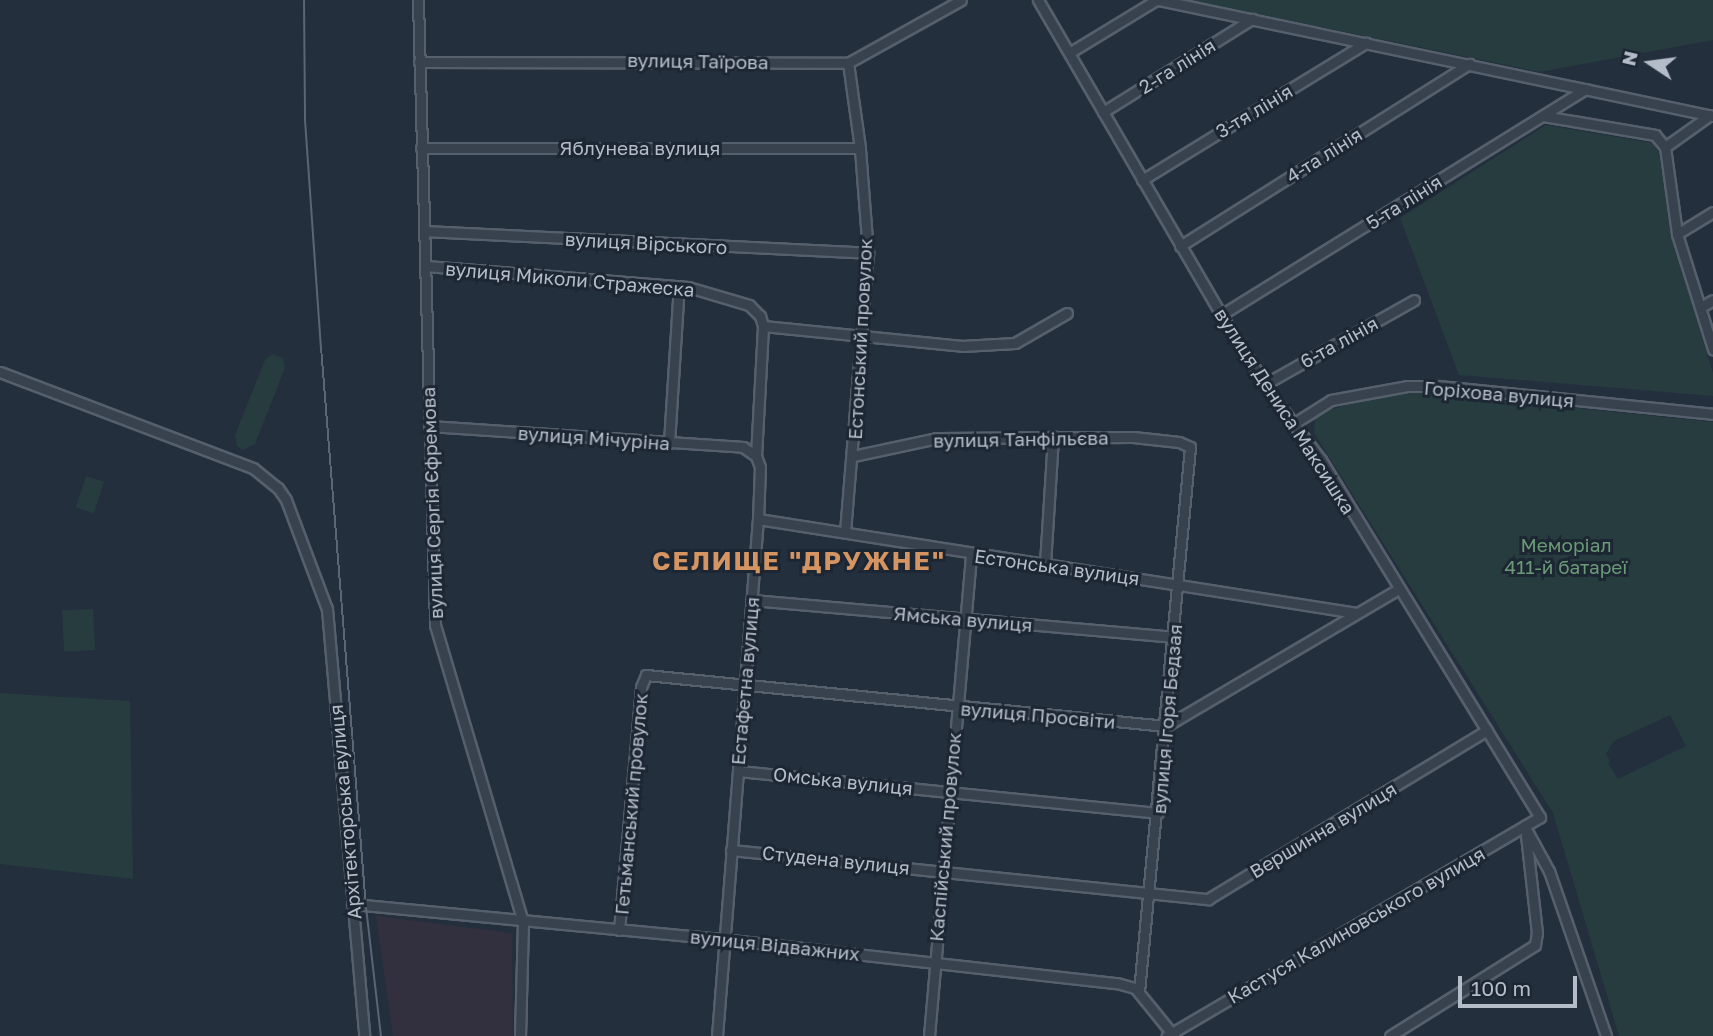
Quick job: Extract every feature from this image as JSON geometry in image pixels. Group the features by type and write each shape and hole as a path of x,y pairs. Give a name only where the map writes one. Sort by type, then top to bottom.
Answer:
{"street":[{"name":"вулиця Сергія Єфремова","path":"418,0 435,625 523,922 520,1036"},
{"name":"вулиця Таїрова","path":"419,62 848,63 961,0"},
{"name":"вулиця Дениса Максишка","path":"1038,0 1221,314 1265,384 1321,460 1540,817"},
{"path":"1069,53 1158,0 1712,116"},
{"name":"2-га лінія","path":"1103,112 1252,19"},
{"name":"3-тя лінія","path":"1142,180 1366,43"},
{"name":"Естонський провулок","path":"845,532 868,253 860,148 848,63"},
{"name":"4-та лінія","path":"1180,246 1469,64"},
{"name":"5-та лінія","path":"1221,314 1586,89"},
{"path":"1543,116 1655,135 1665,147 1677,234 1713,349"},
{"path":"1665,147 1712,116"},
{"name":"Яблунева вулиця","path":"421,148 860,148"},
{"path":"1677,234 1713,212"},
{"name":"вулиця Вірського","path":"424,231 868,253"},
{"name":"вулиця Миколи Стражеска","path":"426,266 679,286 749,305 760,316 764,326"},
{"path":"669,443 679,286"},
{"name":"6-та лінія","path":"1265,384 1414,300"},
{"path":"1701,307 1713,300"},
{"path":"764,326 962,346 1006,345 1025,338 1067,313"},
{"name":"Естафетна вулиця","path":"717,1036 722,939 746,684 758,519 760,467 756,456 764,326"},
{"name":"Архітекторська вулиця","path":"0,372 263,475 278,488 286,500 321,588 330,627 364,1036"},
{"name":"Горіхова вулиця","path":"1293,424 1331,400 1408,386 1438,386 1713,414"},
{"name":"вулиця Мічуріна","path":"429,426 743,447 756,456"},
{"path":"1045,564 1053,436"},
{"name":"вулиця Танфільєва","path":"853,456 937,438 1133,437 1179,442 1190,447"},
{"name":"вулиця Ігоря Бедзая","path":"1139,992 1175,637 1190,447"},
{"name":"Естонська вулиця","path":"758,519 1357,613"},
{"name":"Каспійський провулок","path":"929,1036 948,792 971,554"},
{"path":"1166,726 1399,589"},
{"name":"Ямська вулиця","path":"752,600 1175,637"},
{"name":"вулиця Просвіти","path":"643,679 651,674 956,708 1166,726"},
{"name":"Гетьманський провулок","path":"620,930 643,679"},
{"name":"Вершинна вулиця","path":"1150,894 1212,897 1487,730"},
{"name":"Омська вулиця","path":"738,771 1157,813"},
{"name":"Кастуся Калиновського вулиця","path":"1171,1035 1540,817"},
{"path":"1390,1036 1535,945 1537,933 1525,826"},
{"path":"1525,826 1549,871 1606,1036"},
{"name":"Студена вулиця","path":"731,850 1150,894"},
{"name":"вулиця Відважних","path":"352,904 934,961 1117,983 1139,992"},
{"path":"1139,992 1171,1035"}],"shaded area":[{"path":"376,916 512,933 513,1036 393,1036"}],"green space":[{"path":"1190,0 1713,0 1713,40 1540,72"},
{"path":"1546,125 1652,143 1659,153 1672,239 1713,373 1713,396 1459,375 1400,218"},
{"path":"273,354 283,358 285,368 255,444 243,450 237,446 235,435 265,360"},
{"name":"Меморіал 411-й батареї","path":"1419,392 1713,422 1713,1036 1619,1036 1553,813 1314,433 1315,419 1326,411 1369,398","holes":["1670,715 1686,746 1618,779 1606,754 1614,741"]},
{"path":"86,476 104,482 94,513 76,507"},
{"path":"93,609 95,650 64,652 62,611"},
{"path":"0,693 130,701 133,879 0,864"}],"tram line":[{"path":"304,0 305,120 321,347 366,907 381,1036"}],"district":[{"name":"СЕЛИЩЕ \"ДРУЖНЕ\"","path":"799,561"}]}
